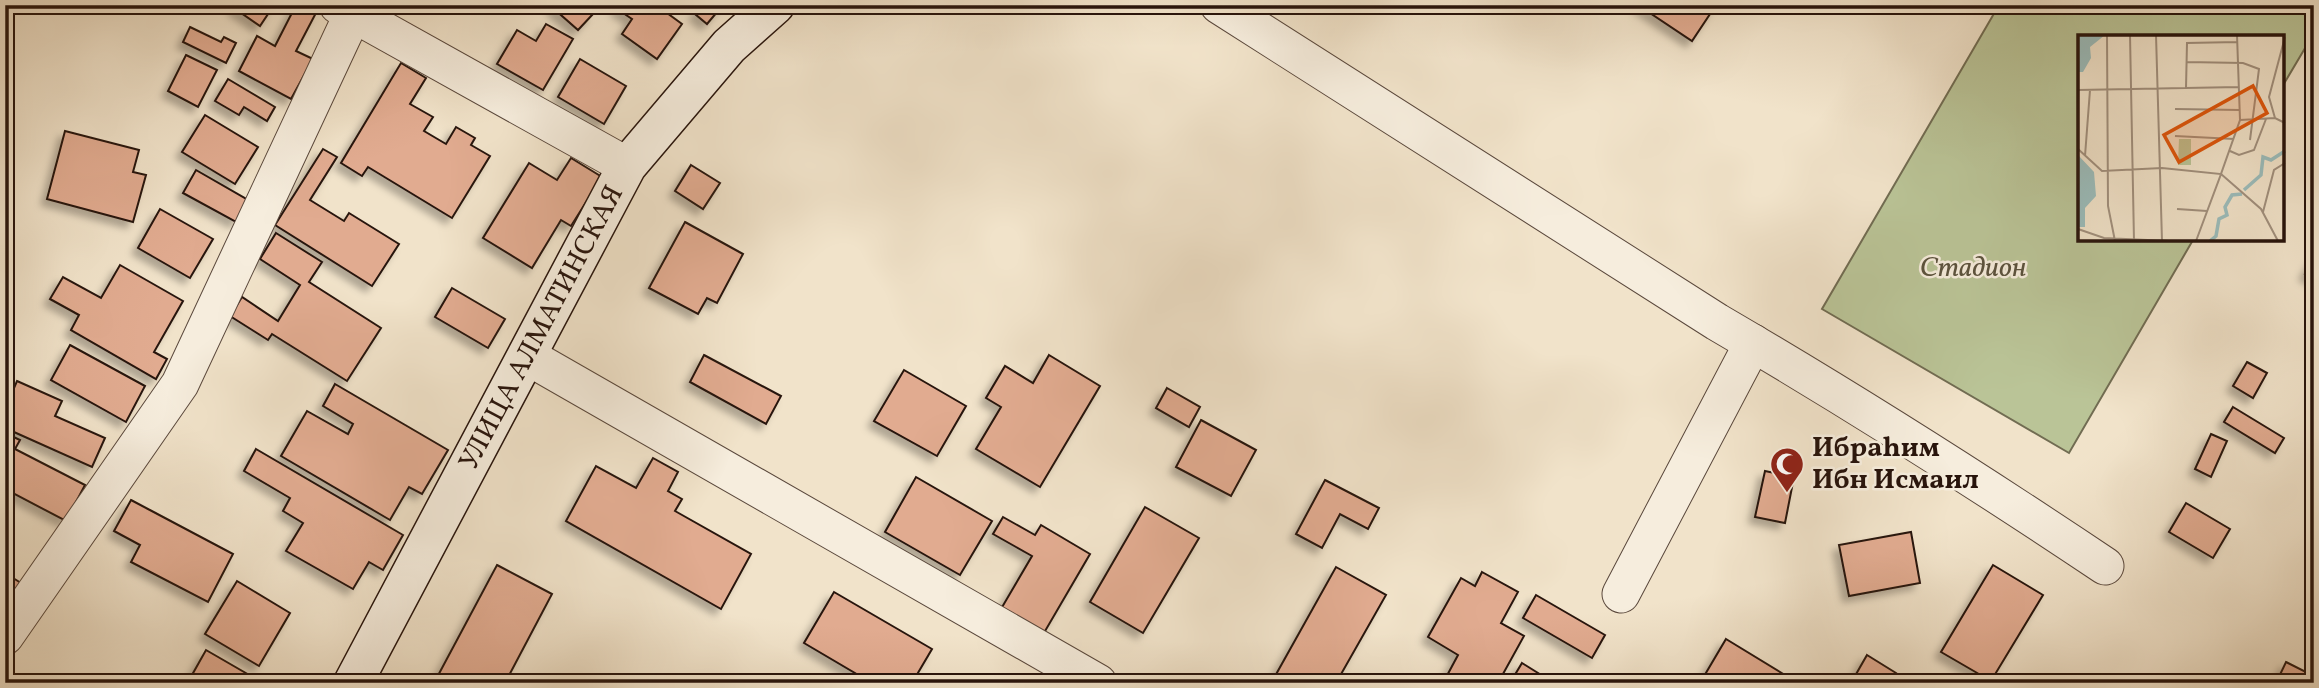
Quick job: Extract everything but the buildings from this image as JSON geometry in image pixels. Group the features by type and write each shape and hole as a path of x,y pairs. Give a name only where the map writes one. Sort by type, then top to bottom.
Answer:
{"street":[{"name":"УЛИЦА АЛМАТИНСКАЯ","path":"353,683 627,166 729,46 775,5"},
{"path":"1219,5 2009,502 2105,566"},
{"path":"5,636 180,384 349,8 627,166"},
{"path":"1621,593 1753,343"},
{"path":"527,356 1098,683"}],"green space":[{"name":"Стадион","path":"1999,5 2314,5 2314,33 2284,84 2284,35 2078,35 2078,242 2192,242 2069,453 1822,309"}],"place":[{"name":"Ибраһим Ибн Исмаил","path":"1787,494"}]}
